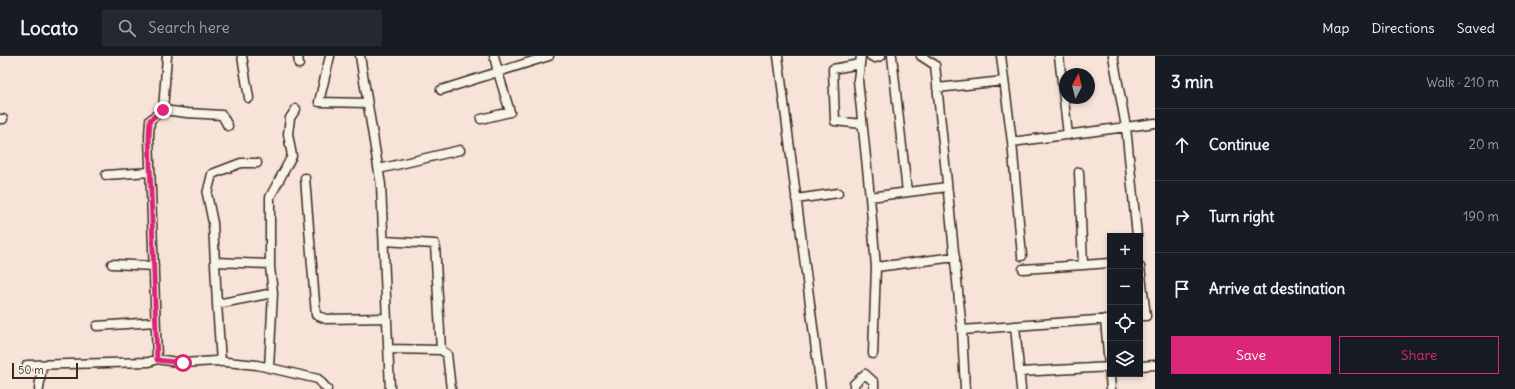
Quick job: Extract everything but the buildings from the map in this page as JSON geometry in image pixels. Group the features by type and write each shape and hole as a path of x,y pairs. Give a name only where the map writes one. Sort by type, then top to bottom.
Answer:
{"street":[{"path":"163,110 167,56"},
{"path":"242,56 248,98"},
{"path":"330,56 319,102 367,103"},
{"path":"360,56 381,185 390,389"},
{"path":"481,119 510,112 494,56"},
{"path":"441,90 548,56"},
{"path":"778,56 821,389"},
{"path":"871,56 875,58 881,56"},
{"path":"892,56 907,192"},
{"path":"921,56 935,64 962,330 965,389"},
{"path":"1001,56 1012,142 1022,256"},
{"path":"1059,56 1068,135"},
{"path":"1113,56 1126,127 1137,233"},
{"path":"862,124 835,122 834,69 860,60 858,80 876,267 873,354"},
{"path":"937,88 1004,81"},
{"path":"157,360 150,172 150,120 163,110 187,114 222,115 228,126"},
{"path":"269,368 273,293 270,264 270,198 292,156 288,134 290,118 296,110"},
{"path":"1012,142 1155,123"},
{"path":"379,169 460,150"},
{"path":"221,362 213,223 207,194 212,174 241,162 257,163"},
{"path":"106,175 150,172"},
{"path":"1079,172 1083,265"},
{"path":"305,178 316,315 326,320 387,318"},
{"path":"870,197 947,187"},
{"path":"796,199 838,193"},
{"path":"384,241 435,244 441,350"},
{"path":"876,267 955,257"},
{"path":"215,262 270,264"},
{"path":"1023,269 1107,263"},
{"path":"112,264 154,266"},
{"path":"1140,269 1146,316 1143,316"},
{"path":"217,304 273,293"},
{"path":"962,330 1107,319"},
{"path":"97,326 156,322"},
{"path":"1015,326 1022,389"},
{"path":"388,349 441,350 447,354 451,389"},
{"path":"27,365 149,362 157,360 183,363 221,362 257,365 318,379 327,389"},
{"path":"39,389 42,364"},
{"path":"1143,366 1155,365"},
{"path":"1020,372 1107,368"},
{"path":"854,389 854,384 865,374 874,382 874,389"},
{"path":"1110,377 1111,389"}],"route":[{"path":"163,110 150,120 149,136 157,360 183,363"}]}
